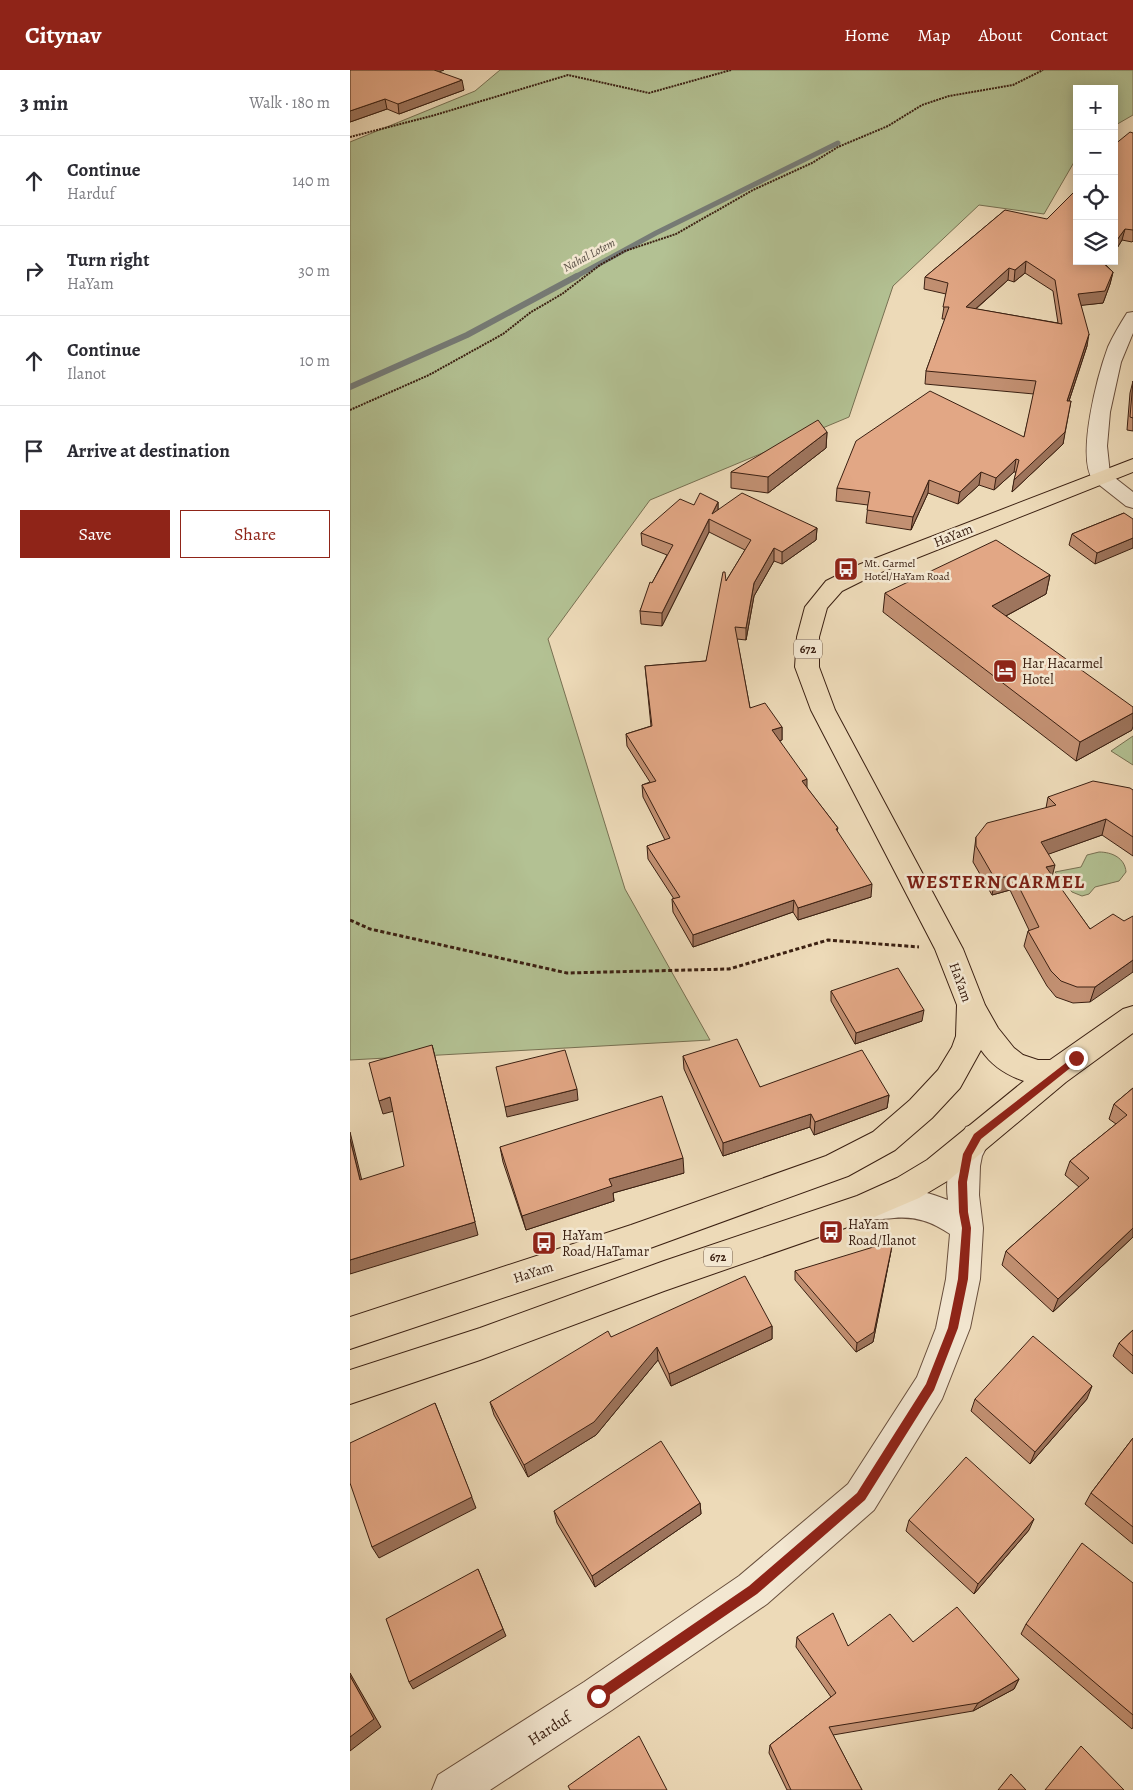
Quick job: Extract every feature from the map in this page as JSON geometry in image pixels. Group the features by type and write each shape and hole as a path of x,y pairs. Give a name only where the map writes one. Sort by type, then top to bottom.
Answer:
{"main road":[{"name":"HaYam","path":"350,1333 631,1240 837,1166 884,1141 921,1109 949,1079 966,1050 971,1036 971,1005 949,949 822,710 807,668 808,637 816,607 834,586 866,570 1100,476 1133,465"},
{"path":"971,1005 988,1040 1002,1057 1015,1066 1027,1070 1056,1073"},
{"name":"672","path":"350,1387 480,1344 664,1276 865,1207 908,1188 938,1170 1056,1073 1133,1017"}],"street":[{"path":"1133,317 1117,348 1102,404 1097,453 1100,476 1133,502"},
{"name":"Harduf","path":"453,1790 598,1696 753,1590 861,1496 930,1387 953,1328 963,1279 967,1228 963,1195 964,1166 967,1154 977,1136"},
{"path":"865,1207 912,1203 935,1208 950,1215 967,1228"}],"path":[{"path":"350,137 435,115 568,75 649,93 732,70"},
{"path":"350,410 429,375 503,334 531,312 562,294 600,265 625,251 676,234 718,208 812,163 838,147 888,126 922,105 950,96 1013,85 1042,70"},
{"path":"350,920 370,930 567,973 729,969 828,940 949,949"}],"green space":[{"path":"500,70 1133,70 1133,115 1118,124 1118,85 1073,85 1073,164 1044,214 979,205 893,286 849,417 650,500 548,639 625,889 710,1040 350,1060 350,142 475,91"},
{"path":"1133,736 1133,765 1111,751"},
{"path":"1099,852 1109,853 1123,863 1126,872 1119,881 1095,887 1089,894 1082,896 1072,892 1055,872 1081,867 1087,855"}],"building":[{"path":"350,70 434,70 462,80 398,104 385,99 350,111"},
{"path":"1130,132 1133,133 1133,230 1125,229 1118,239 1118,175 1118,142"},
{"path":"1073,193 1073,265 1105,265 1113,272 1105,291 1078,294 1089,334 1067,401 1071,401 1065,432 1014,480 1019,460 1016,459 996,478 981,472 960,492 929,480 913,517 867,510 870,492 837,488 856,441 930,391 1024,437 1036,381 926,371 949,307 943,307 948,283 925,277 1005,210 1047,219","holes":["1026,261 1055,280 1062,324 966,307 1009,268 1015,270"]},
{"path":"1133,381 1133,418 1130,417"},
{"path":"818,420 827,432 768,477 731,472"},
{"path":"700,493 718,502 712,514 742,493 817,528 782,552 774,548 754,583 746,628 735,627 750,708 765,703 782,727 772,730 807,779 802,781 838,828 836,829 872,884 798,908 794,900 693,935 672,899 680,897 647,846 670,838 642,785 656,781 626,734 652,726 645,666 706,661 723,572 725,572 726,581 751,540 709,519 662,613 640,611 650,582 652,583 673,545 641,533 680,499 694,505"},
{"path":"1124,513 1133,519 1133,538 1097,553 1072,534"},
{"path":"996,540 1050,575 992,606 1133,707 1133,713 1080,742 885,593"},
{"path":"1093,781 1133,790 1133,837 1106,819 1041,842 1055,865 1046,867 1090,929 1113,914 1124,921 1133,916 1133,960 1095,987 1077,987 1061,981 1051,971 1028,931 1039,927 1013,875 995,879 976,846 976,837 987,823 1056,805 1048,797"},
{"path":"898,968 924,1010 856,1033 831,991"},
{"path":"737,1039 760,1087 862,1050 889,1095 815,1122 811,1114 723,1143 683,1056"},
{"path":"432,1045 475,1222 350,1260 350,1139 360,1180 404,1166 390,1097 379,1101 369,1063"},
{"path":"565,1050 577,1089 505,1107 496,1067"},
{"path":"1133,1088 1133,1228 1058,1299 1006,1251 1089,1178 1070,1161 1127,1115 1114,1104"},
{"path":"662,1096 683,1158 609,1179 612,1186 522,1216 500,1147"},
{"path":"893,1241 874,1332 857,1343 795,1271"},
{"path":"745,1276 772,1326 669,1374 657,1347 594,1422 524,1465 490,1402 608,1331 611,1337"},
{"path":"1133,1330 1133,1356 1119,1343"},
{"path":"1033,1336 1092,1386 1035,1452 975,1399"},
{"path":"435,1403 472,1497 372,1547 350,1483 350,1443"},
{"path":"1133,1438 1133,1527 1091,1493"},
{"path":"661,1441 700,1503 592,1576 554,1511"},
{"path":"966,1457 1034,1519 978,1584 909,1520"},
{"path":"1082,1543 1133,1583 1133,1715 1026,1624"},
{"path":"478,1569 503,1629 409,1682 386,1619"},
{"path":"957,1607 1019,1679 978,1703 829,1727 862,1790 791,1790 770,1745 836,1693 797,1637 833,1613 848,1646 890,1614 913,1642"},
{"path":"350,1676 374,1719 350,1737"},
{"path":"639,1736 667,1790 570,1790 568,1786"},
{"path":"1081,1746 1124,1790 1045,1790"},
{"path":"1011,1774 1026,1790 998,1790"}],"waterway":[{"name":"Nahal Lotem","path":"575,277 656,233 838,143"},
{"name":"Nahal Lotem","path":"350,387 467,335 577,276"}],"place":[{"name":"Mt. Carmel Hotel/HaYam Road","path":"846,569"},
{"name":"Har Hacarmel Hotel","path":"1005,671"},
{"name":"HaYam Road/Ilanot","path":"831,1232"},
{"name":"HaYam Road/HaTamar","path":"544,1243"}],"district":[{"name":"WESTERN CARMEL","path":"996,881"}],"route":[{"path":"598,1696 753,1590 861,1496 930,1387 953,1328 963,1279 967,1228 964,1212 963,1182 967,1154 977,1136 1076,1058"}]}
